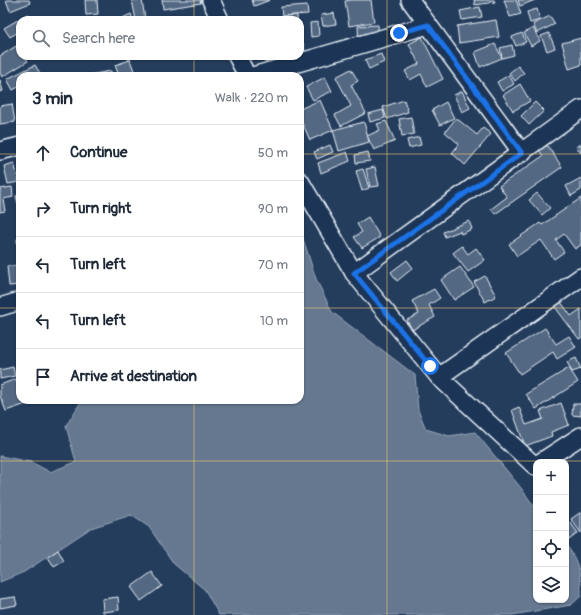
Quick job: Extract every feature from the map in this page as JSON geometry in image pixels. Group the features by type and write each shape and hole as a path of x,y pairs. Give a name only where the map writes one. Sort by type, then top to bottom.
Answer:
{"street":[{"path":"211,0 218,16"},
{"path":"410,0 522,153"},
{"path":"267,72 428,25"},
{"path":"239,60 245,72"},
{"path":"354,273 581,109"},
{"path":"0,151 16,147"},
{"path":"304,188 354,273 439,377 533,464"},
{"path":"439,377 581,277"},
{"path":"0,307 16,302"},
{"path":"546,459 581,436"}],"water":[{"path":"304,242 316,279 332,312 415,375 418,410 426,429 449,436 475,432 533,505 533,603 569,603 569,550 574,557 578,569 581,596 571,605 512,615 219,615 205,590 174,564 149,527 131,515 91,528 24,572 0,582 0,456 31,462 50,472 76,462 66,426 80,404 304,404"}],"building":[{"path":"6,0 29,0 30,3 10,11"},
{"path":"85,0 97,0 98,14 86,15"},
{"path":"132,0 142,0 145,16 135,16"},
{"path":"162,0 200,0 201,3 163,9"},
{"path":"252,0 270,0 254,6"},
{"path":"371,0 374,22 349,26 345,1"},
{"path":"474,0 494,0 495,2 475,5"},
{"path":"504,0 516,0 521,14 510,17"},
{"path":"518,0 535,0 520,6"},
{"path":"307,5 308,14 282,16 281,7"},
{"path":"480,7 482,17 462,20 460,11"},
{"path":"537,9 540,20 530,23 527,12"},
{"path":"334,13 336,24 323,26 321,15"},
{"path":"550,16 555,24 537,33 533,24"},
{"path":"496,20 499,37 459,43 457,26"},
{"path":"16,21 16,33 10,37 4,28"},
{"path":"318,22 319,36 311,37 310,23"},
{"path":"378,25 379,46 359,48 358,26"},
{"path":"533,28 540,41 531,46 524,33"},
{"path":"522,33 526,42 516,46 512,37"},
{"path":"549,33 555,48 547,51 541,36"},
{"path":"422,37 443,79 427,87 421,74 410,80 405,71 419,64 409,44"},
{"path":"581,38 581,65 569,69 562,43"},
{"path":"495,44 502,58 480,67 475,52"},
{"path":"512,45 514,55 502,58 500,48"},
{"path":"16,46 16,60 28,61 2,77 0,73 0,56"},
{"path":"381,54 384,62 369,69 365,60"},
{"path":"130,60 134,72 118,72 115,65"},
{"path":"35,65 39,72 21,72"},
{"path":"518,66 524,73 515,81 509,73"},
{"path":"351,69 358,81 351,85 366,113 341,126 335,115 351,106 336,77"},
{"path":"16,74 16,88 13,90 7,79"},
{"path":"509,75 514,84 502,91 497,82"},
{"path":"325,77 332,91 313,100 306,87"},
{"path":"0,80 3,91 0,92"},
{"path":"520,84 530,101 513,111 503,95"},
{"path":"462,91 470,108 462,112 454,95"},
{"path":"320,100 333,130 310,140 304,127 304,107"},
{"path":"404,100 408,112 387,119 383,107"},
{"path":"446,102 454,118 440,125 432,110"},
{"path":"535,102 544,111 529,125 521,116"},
{"path":"12,104 15,122 0,124 0,106"},
{"path":"383,110 385,118 370,122 368,114"},
{"path":"411,117 414,134 402,136 399,119"},
{"path":"456,118 477,135 483,128 491,134 465,165 452,153 459,144 445,132"},
{"path":"386,121 395,141 374,150 367,136 380,130 377,124"},
{"path":"364,122 369,142 339,151 333,130"},
{"path":"419,137 421,145 409,148 407,140"},
{"path":"581,144 581,153 576,147"},
{"path":"330,145 333,152 317,159 314,152"},
{"path":"547,145 562,167 495,214 491,209 507,197 499,186 543,156 539,150"},
{"path":"347,152 350,161 321,173 318,163"},
{"path":"368,152 370,161 356,163 355,155"},
{"path":"14,163 16,171 16,183 8,184 4,166"},
{"path":"375,167 379,186 370,187 366,169"},
{"path":"363,169 369,188 362,191 356,171"},
{"path":"581,178 581,190 571,196 566,186"},
{"path":"12,187 13,197 3,199 5,211 0,212 0,189"},
{"path":"537,193 550,208 542,215 529,200"},
{"path":"581,198 581,245 575,249 564,234 556,240 564,252 554,259 541,240 517,256 509,244 540,223 542,225"},
{"path":"368,217 380,237 362,248 354,237 362,232 357,224"},
{"path":"469,221 472,229 461,234 460,231 445,237 443,232"},
{"path":"462,246 468,254 476,248 485,260 468,272 453,253"},
{"path":"407,260 413,268 397,281 391,272"},
{"path":"16,265 16,285 9,286 7,266"},
{"path":"460,267 474,287 454,300 441,280"},
{"path":"485,276 496,296 485,302 474,282"},
{"path":"434,289 440,298 429,305 435,317 412,330 407,320 419,314 412,301"},
{"path":"558,298 571,316 581,309 581,338 579,339 552,303"},
{"path":"545,328 556,344 569,336 576,347 557,359 553,352 520,374 506,353"},
{"path":"576,358 581,369 572,372 567,362"},
{"path":"13,367 15,376 0,379 0,370"},
{"path":"569,368 578,382 536,409 526,394"},
{"path":"16,379 16,404 26,404 6,411 0,396 0,385"},
{"path":"561,403 569,425 551,432 552,436 525,446 512,410 519,407 526,425 543,419 540,411"},
{"path":"573,404 581,404 581,416 572,415"},
{"path":"581,512 581,533 571,519"},
{"path":"570,522 578,533 569,540 569,531"},
{"path":"58,550 64,561 54,567 48,557"},
{"path":"152,572 162,586 141,601 131,587"},
{"path":"15,597 17,605 0,608 0,599"},
{"path":"118,597 119,610 103,612 102,599"}],"route":[{"path":"399,33 428,25 522,153 354,273 430,366"}]}
